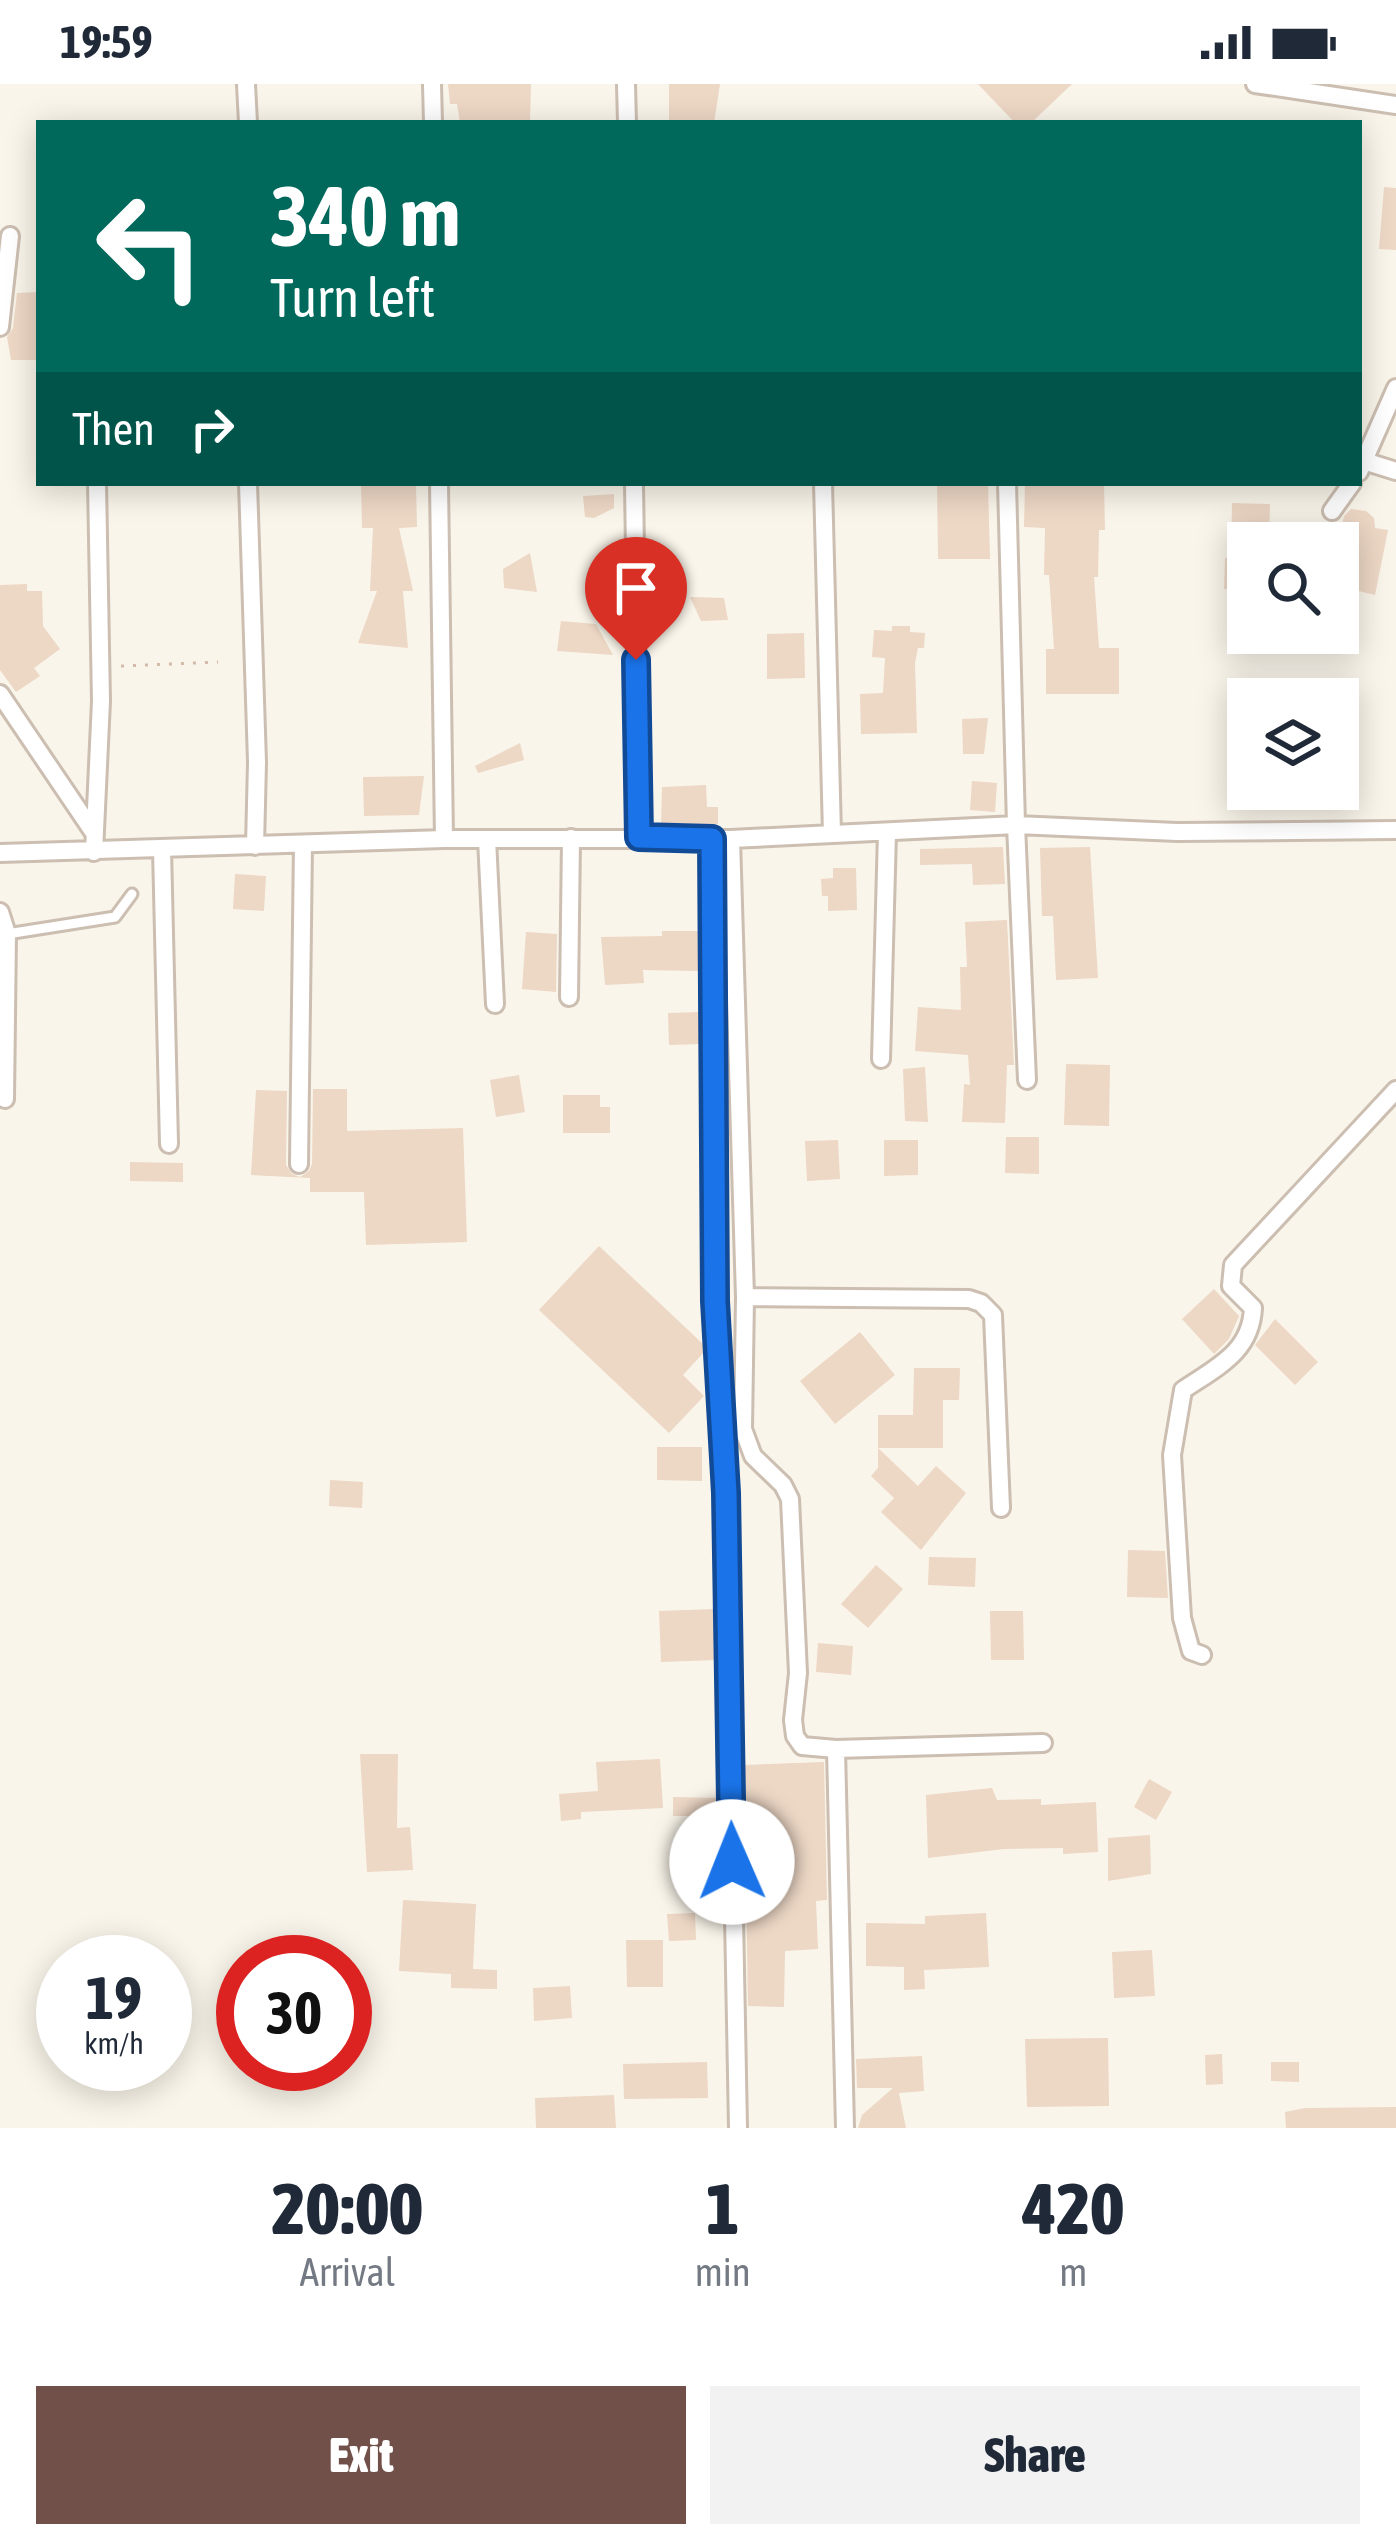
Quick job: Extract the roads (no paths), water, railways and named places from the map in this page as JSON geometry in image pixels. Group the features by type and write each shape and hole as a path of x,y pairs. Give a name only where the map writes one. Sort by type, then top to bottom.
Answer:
{"street":[{"path":"246,84 248,120"},
{"path":"432,84 433,120"},
{"path":"626,84 627,120"},
{"path":"1256,84 1396,105"},
{"path":"0,327 10,236"},
{"path":"1396,388 1363,467 1396,471"},
{"path":"94,843 101,668 98,486"},
{"path":"248,486 257,762 255,846"},
{"path":"439,486 444,839"},
{"path":"634,486 639,837"},
{"path":"823,486 832,834"},
{"path":"1007,486 1028,1080"},
{"path":"1332,511 1350,486"},
{"path":"0,694 94,843"},
{"path":"0,853 94,843 162,849 444,839 722,839 1016,825 1177,832 1396,830"},
{"path":"881,1059 887,832"},
{"path":"569,998 571,838"},
{"path":"487,839 495,1004"},
{"path":"722,839 745,1297 743,1430 750,1451 790,1499 798,1672 795,1736 802,1746 836,1749 1043,1743"},
{"path":"722,839 715,1301 726,1493 738,2128"},
{"path":"299,1164 303,844"},
{"path":"162,849 169,1144"},
{"path":"0,912 7,934 5,1100"},
{"path":"1202,1655 1191,1651 1182,1618 1172,1455 1183,1390 1239,1352 1252,1328 1253,1308 1231,1286 1233,1265 1396,1090"},
{"path":"745,1297 970,1299 987,1307 994,1316 1001,1508"},
{"path":"836,1749 845,2128"}],"lane":[{"path":"7,934 115,917 132,894"}]}
